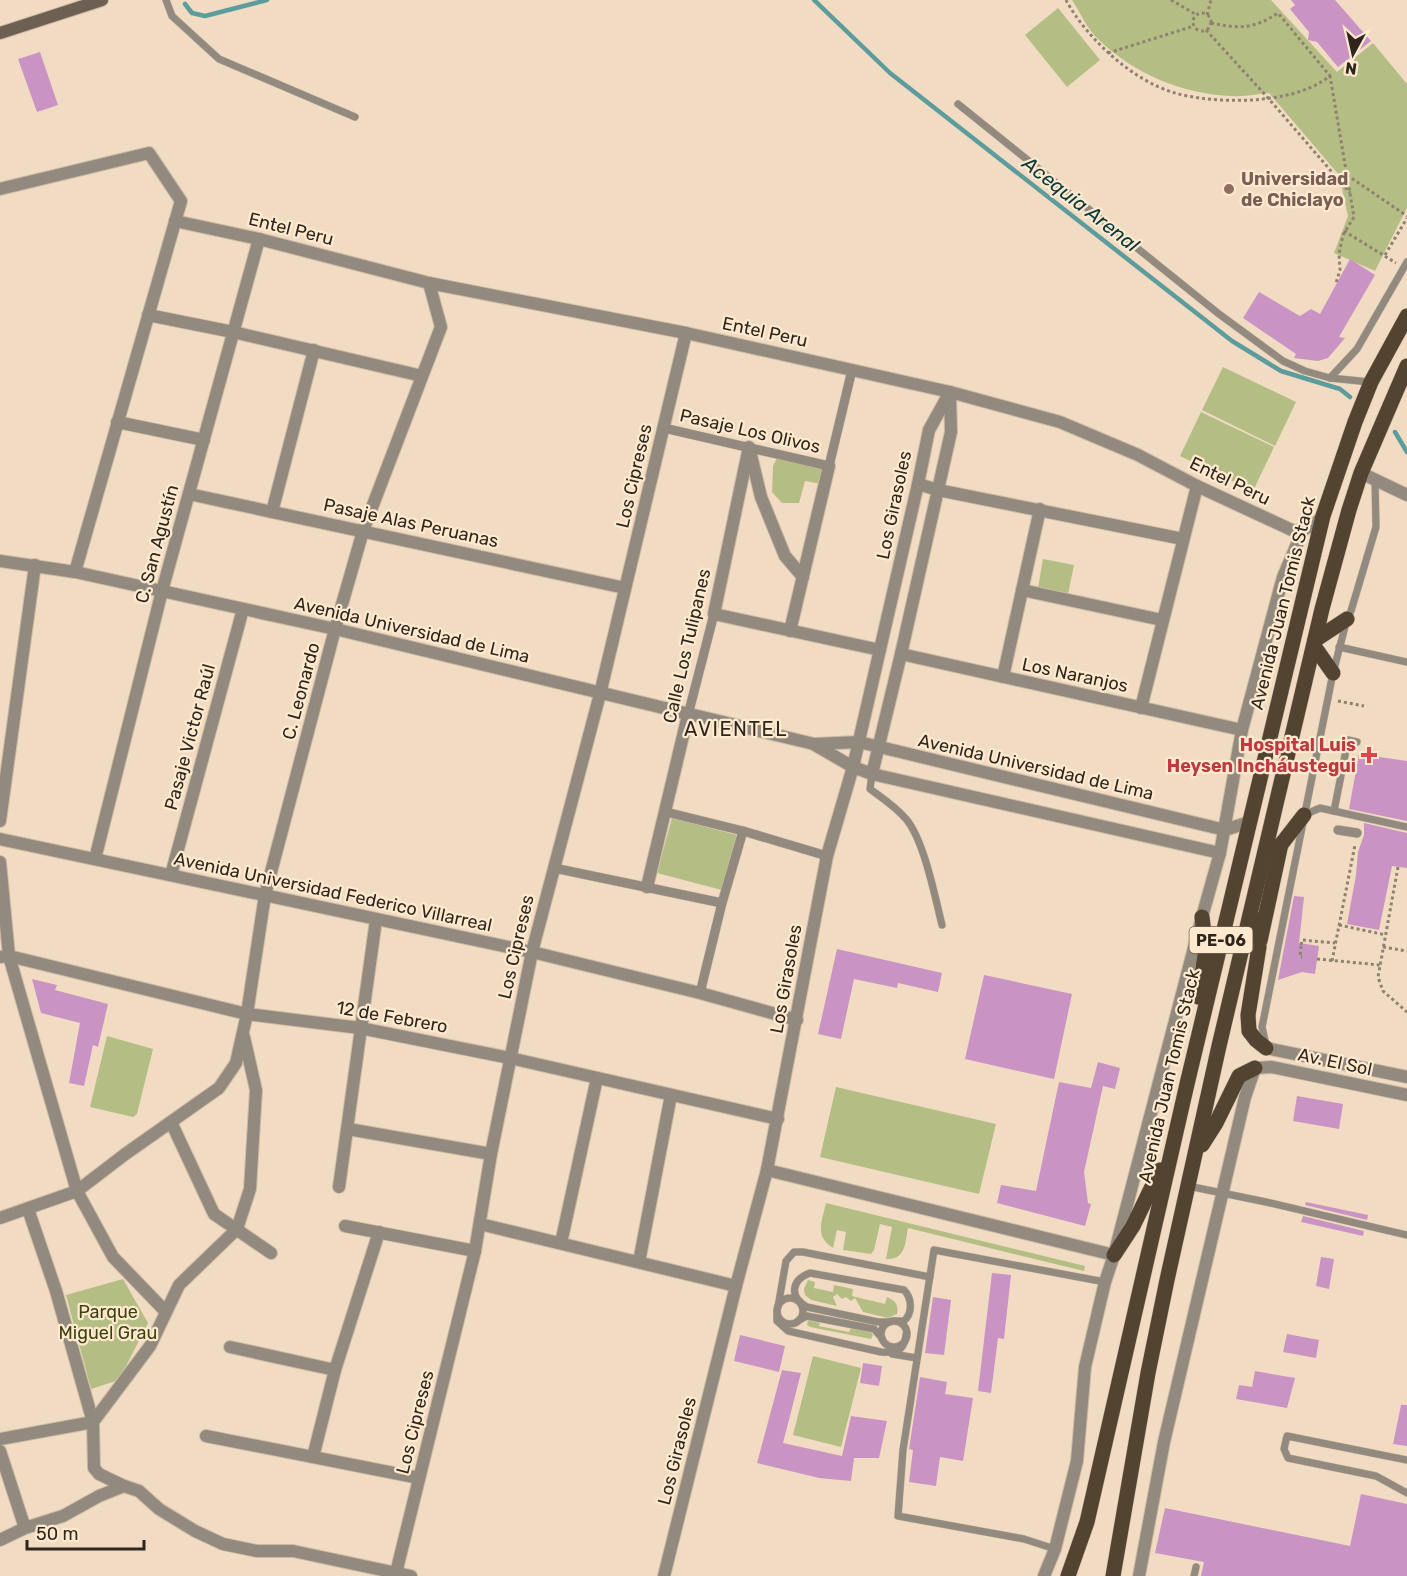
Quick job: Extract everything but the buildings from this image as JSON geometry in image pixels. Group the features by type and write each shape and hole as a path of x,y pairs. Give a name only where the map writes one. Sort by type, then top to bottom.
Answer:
{"main road":[{"path":"0,33 102,0"},
{"name":"Avenida Juan Tomis Stack","path":"1068,1576 1087,1522 1187,1084 1323,516 1371,382 1407,316"},
{"name":"PE-06","path":"1113,1576 1148,1373 1188,1186 1314,643 1349,510 1368,476 1401,391 1407,366"},
{"path":"1333,672 1314,643 1347,619"},
{"path":"1262,867 1304,815"},
{"path":"1266,1048 1249,1031 1248,1015 1259,947 1281,844"},
{"path":"1251,913 1259,947"},
{"path":"1187,1084 1206,950 1202,917"},
{"path":"1197,1152 1216,1122 1239,1076 1256,1068"},
{"path":"1114,1255 1150,1195 1177,1128"}],"street":[{"path":"0,189 149,153 181,201 75,572"},
{"name":"Entel Peru","path":"175,221 259,239 429,283 686,333 950,392 1060,422 1138,455 1197,486 1294,531 1303,530"},
{"name":"C. San Agustín","path":"95,859 162,591 259,239"},
{"name":"C. Leonardo","path":"0,1218 77,1191 219,1088 236,1064 247,1014 265,895 363,531 441,327 429,283"},
{"path":"148,315 234,332 422,376"},
{"name":"Los Cipreses","path":"396,1573 475,1251 491,1154 532,952 600,694 686,333"},
{"path":"272,512 314,350"},
{"path":"790,631 852,370"},
{"path":"872,774 902,654 951,432 950,392"},
{"name":"Los Girasoles","path":"664,1576 767,1170 827,856 859,742 929,430 950,392"},
{"path":"117,422 204,440"},
{"name":"Pasaje Los Olivos","path":"664,428 829,466"},
{"path":"750,447 761,497 769,518 785,556 803,577"},
{"name":"Calle Los Tulipanes","path":"647,887 714,614 750,447"},
{"path":"1368,476 1407,495"},
{"path":"918,484 938,490 1184,539"},
{"path":"1142,708 1197,486"},
{"name":"Pasaje Alas Peruanas","path":"189,494 625,588"},
{"path":"1003,677 1040,509"},
{"path":"1303,530 1315,525 1323,516"},
{"name":"Avenida Juan Tomis Stack","path":"1044,1576 1054,1549 1077,1461 1085,1367 1105,1282 1220,853 1242,730 1283,577 1303,530"},
{"name":"Avenida Universidad de Lima","path":"0,561 75,572 336,629 814,744 859,742 1225,830"},
{"path":"0,821 34,565"},
{"path":"1022,590 1162,620"},
{"name":"Pasaje Victor Raúl","path":"171,875 243,609"},
{"path":"714,614 880,650"},
{"name":"Los Naranjos","path":"902,654 1242,730"},
{"name":"Avenida Universidad de Lima","path":"814,744 853,767 872,774 1220,853"},
{"path":"666,812 743,831 827,856"},
{"path":"1225,830 1249,822"},
{"path":"1338,830 1357,833"},
{"path":"700,993 722,903 743,831"},
{"name":"Avenida Universidad Federico Villarreal","path":"0,839 532,952 700,993 797,1020"},
{"path":"0,862 5,957 77,1191 113,1257 166,1311"},
{"path":"554,868 722,903"},
{"path":"339,1187 376,920"},
{"path":"0,966 5,957"},
{"name":"12 de Febrero","path":"5,957 247,1014 360,1028 510,1058 778,1119"},
{"path":"0,1439 93,1422 150,1346 179,1285 237,1229 250,1189 256,1090 243,1033"},
{"name":"Av. El Sol","path":"1266,1048 1407,1077"},
{"name":"Av. El Sol","path":"1256,1068 1272,1066 1407,1095"},
{"path":"1139,1576 1164,1442 1245,1097 1256,1068"},
{"path":"561,1243 597,1078"},
{"path":"639,1262 671,1095"},
{"path":"171,1122 214,1214 271,1253"},
{"path":"348,1129 491,1154"},
{"path":"767,1170 1114,1255"},
{"path":"28,1209 56,1291 93,1422 94,1468 99,1474 139,1491 159,1509 195,1532 223,1544 257,1551 293,1551 411,1576"},
{"path":"480,1224 736,1286"},
{"path":"345,1226 475,1251"},
{"path":"313,1457 334,1370 379,1232"},
{"path":"230,1347 334,1370"},
{"path":"206,1436 419,1478"},
{"path":"0,1451 25,1528"},
{"path":"0,1540 25,1528 63,1516 99,1496 124,1486"}],"lane":[{"path":"166,0 172,16 219,59 355,117"},
{"path":"958,104 1283,361 1305,371 1330,378 1371,382"},
{"path":"1330,378 1356,349 1405,265"},
{"path":"1266,1048 1262,1027 1285,931 1304,815 1333,672 1376,527 1368,476"},
{"path":"1339,647 1407,662"},
{"path":"1334,811 1348,740 1358,742"},
{"path":"872,774 870,789 908,821 923,854 942,925"},
{"path":"1304,815 1320,808 1407,827"},
{"path":"1188,1186 1407,1235"},
{"path":"1054,1549 1024,1539 898,1516 903,1450 934,1250 1105,1282"},
{"path":"917,1358 788,1331 777,1321 777,1309 786,1261 794,1252 930,1276"},
{"path":"777,1309 786,1299 798,1302 816,1310 878,1322 892,1322 907,1319 910,1300 904,1290 810,1273 802,1275 795,1289 798,1302 802,1308 799,1320"},
{"path":"777,1309 780,1319 787,1323 807,1316 874,1329 887,1345 895,1347 903,1343 906,1335"},
{"path":"880,1352 901,1350 904,1347 906,1335 902,1324 892,1322 882,1330 882,1338"},
{"path":"1407,1460 1287,1436 1284,1449 1288,1458 1376,1476 1407,1493"},
{"path":"1194,1576 1196,1567"}],"path":[{"path":"1066,0 1073,14 1108,53 1136,74 1173,93 1203,99 1235,101 1269,99 1319,84 1330,76"},
{"path":"1171,0 1197,15 1207,15"},
{"path":"1207,15 1211,0"},
{"path":"1211,23 1245,27 1263,23 1278,13 1330,76 1354,217 1344,231 1339,254 1340,270 1336,283"},
{"path":"1197,15 1194,18 1194,26 1197,30 1206,30 1350,193"},
{"path":"1207,15 1211,23"},
{"path":"1206,30 1211,23"},
{"path":"1108,53 1194,26"},
{"path":"1347,175 1407,217 1385,255"},
{"path":"1344,231 1405,265"},
{"path":"1332,960 1357,833"},
{"path":"1398,867 1377,977 1383,992 1407,1012"},
{"path":"1339,925 1386,935"},
{"path":"1318,942 1319,937"},
{"path":"1302,957 1300,957 1300,945 1302,940 1335,943"},
{"path":"1383,947 1407,951"},
{"path":"1317,959 1380,965"}],"green space":[{"path":"1072,0 1271,0 1337,72 1373,43 1407,84 1407,208 1375,271 1334,253 1348,216 1339,175 1269,93 1232,96 1195,91 1143,72 1112,51 1094,35"},
{"path":"1058,8 1100,60 1067,87 1025,35"},
{"path":"1223,367 1296,402 1275,446 1202,410"},
{"path":"1201,412 1274,447 1253,491 1180,456"},
{"path":"778,456 826,467 822,484 805,481 799,503 782,503 772,492 773,466"},
{"path":"1043,559 1074,565 1068,594 1038,588"},
{"path":"672,818 737,835 722,890 657,873"},
{"path":"107,1036 153,1049 137,1114 133,1117 90,1107"},
{"path":"836,1087 996,1124 979,1194 820,1157"},
{"path":"826,1203 1085,1266 1084,1271 908,1228 901,1254 893,1259 886,1259 892,1227 880,1224 871,1254 843,1250 846,1232 837,1230 833,1248 827,1244 821,1234 821,1222"},
{"name":"Parque Miguel Grau","path":"123,1279 148,1323 119,1380 91,1389 66,1295"},
{"path":"808,1280 815,1282 814,1288 833,1292 834,1285 853,1289 852,1296 885,1304 887,1297 896,1303 897,1314 888,1318 863,1312 855,1298 851,1301 846,1297 842,1299 837,1294 833,1297 837,1306 811,1300 805,1295 804,1289"},
{"path":"808,1320 820,1323 819,1326 849,1332 851,1328 871,1332 873,1335 871,1339 810,1327 807,1325"},
{"path":"813,1356 861,1368 841,1447 793,1435"}],"waterway":[{"name":"Acequia Arenal","path":"185,4 192,13 205,16 267,0"},
{"name":"Acequia Arenal","path":"814,0 890,73 1232,341 1281,371 1340,389 1350,397"},
{"name":"Acequia Arenal","path":"1395,432 1407,452"}],"place":[{"name":"Universidad de Chiclayo","path":"1229,189"},
{"name":"Hospital Luis Heysen Incháustegui","path":"1369,755"}],"district":[{"name":"AVIENTEL","path":"736,729"}]}
